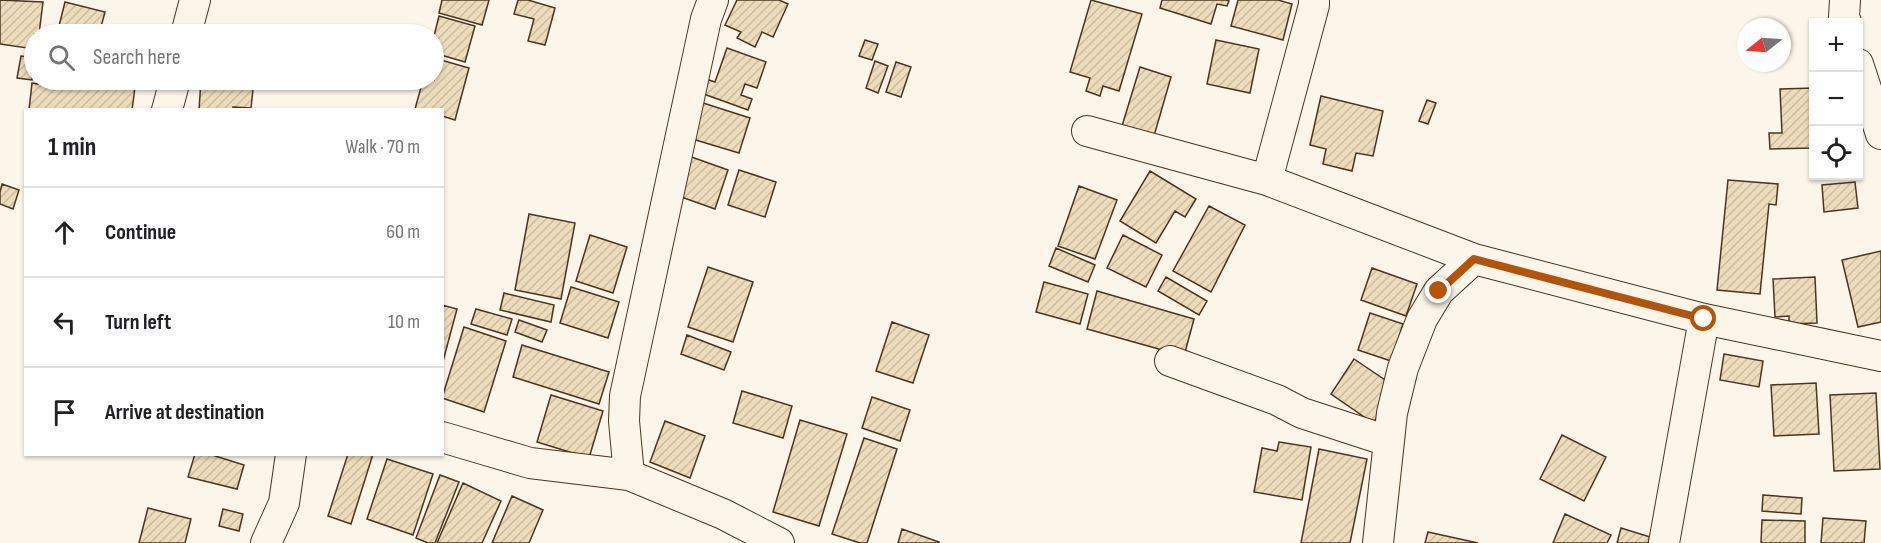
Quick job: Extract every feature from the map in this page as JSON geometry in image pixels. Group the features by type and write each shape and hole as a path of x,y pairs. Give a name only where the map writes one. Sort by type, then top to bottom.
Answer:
{"street":[{"path":"189,24 195,0"},
{"path":"629,475 624,421 625,396 706,19 713,0"},
{"path":"1267,180 1314,0"},
{"path":"1845,0 1846,18"},
{"path":"1861,72 1881,134"},
{"path":"168,108 172,90"},
{"path":"1087,130 1267,180 1474,259 1704,319 1881,356"},
{"path":"1378,543 1392,413 1403,368 1422,319 1439,291 1474,259"},
{"path":"1664,543 1704,319"},
{"path":"1170,361 1276,400 1302,413 1388,441"},
{"path":"444,437 530,463 629,475 723,514 778,543"},
{"path":"266,543 284,503 291,456"}],"building":[{"path":"0,0 43,2 40,24 24,24 24,48 0,44"},
{"path":"442,0 489,0 482,25 439,13"},
{"path":"518,0 528,0 555,8 545,45 528,41 534,19 514,14"},
{"path":"737,0 779,0 788,4 773,37 762,32 755,47 737,38 741,32 725,25"},
{"path":"1091,0 1142,14 1119,91 1103,86 1100,96 1086,91 1090,78 1070,72"},
{"path":"1162,0 1229,1 1227,6 1217,4 1211,24 1160,8"},
{"path":"1238,0 1278,0 1292,4 1283,40 1231,26"},
{"path":"65,2 105,12 102,24 60,24"},
{"path":"439,16 475,26 465,62 444,56 444,24 437,24"},
{"path":"865,40 878,44 872,60 859,56"},
{"path":"1216,40 1259,49 1250,93 1207,84"},
{"path":"727,48 766,62 757,88 745,84 741,95 752,99 748,110 701,93 706,79 715,82"},
{"path":"21,56 24,56 24,79 17,78"},
{"path":"444,61 469,68 455,120 444,117 444,108 415,108 420,90 444,90"},
{"path":"875,61 888,66 878,93 866,88"},
{"path":"896,62 911,67 901,97 886,92"},
{"path":"1140,67 1171,77 1154,136 1122,126"},
{"path":"1809,88 1809,148 1770,149 1769,133 1782,133 1780,89"},
{"path":"31,90 135,90 132,108 29,108"},
{"path":"200,90 253,90 251,108 199,108"},
{"path":"1321,96 1383,111 1373,156 1356,153 1352,171 1323,164 1326,149 1310,145"},
{"path":"1427,100 1436,103 1428,124 1419,121"},
{"path":"700,102 750,118 739,153 689,138"},
{"path":"686,155 728,170 715,209 673,194"},
{"path":"739,170 776,182 765,217 728,205"},
{"path":"1150,171 1196,199 1185,217 1175,211 1156,243 1120,221"},
{"path":"1728,180 1778,184 1776,205 1769,204 1760,294 1717,290"},
{"path":"1855,182 1858,208 1824,212 1822,185"},
{"path":"2,184 19,190 13,209 0,204"},
{"path":"1079,186 1117,200 1095,259 1058,246"},
{"path":"1209,206 1245,225 1211,292 1173,271"},
{"path":"529,214 575,223 561,299 515,290"},
{"path":"590,235 627,247 613,293 576,281"},
{"path":"1123,235 1162,255 1146,287 1107,268"},
{"path":"1056,248 1095,265 1088,282 1049,266"},
{"path":"1881,251 1881,322 1858,327 1842,260"},
{"path":"708,267 753,282 733,342 688,327"},
{"path":"1372,268 1417,284 1406,316 1361,300"},
{"path":"1166,277 1207,301 1199,315 1158,291"},
{"path":"1815,277 1817,323 1789,324 1789,316 1775,317 1773,279"},
{"path":"1044,282 1088,294 1080,324 1036,312"},
{"path":"571,287 619,302 608,338 560,323"},
{"path":"1097,291 1194,319 1184,356 1087,329"},
{"path":"504,293 554,305 551,322 500,310"},
{"path":"444,306 457,309 444,358"},
{"path":"476,309 512,319 507,335 471,324"},
{"path":"1370,313 1403,324 1391,361 1358,350"},
{"path":"519,320 547,330 542,342 515,332"},
{"path":"892,322 929,335 913,383 876,371"},
{"path":"464,327 506,341 484,412 444,399 444,392"},
{"path":"687,335 731,352 724,370 681,354"},
{"path":"522,345 609,372 599,404 513,377"},
{"path":"1724,354 1763,361 1759,387 1720,380"},
{"path":"1354,359 1397,388 1373,423 1331,394"},
{"path":"1816,383 1819,434 1774,436 1771,385"},
{"path":"742,391 792,406 783,438 733,423"},
{"path":"1876,393 1880,469 1834,471 1830,395"},
{"path":"551,395 603,411 589,458 537,442"},
{"path":"872,397 910,410 900,441 862,428"},
{"path":"800,420 847,434 819,526 773,512"},
{"path":"665,421 705,436 690,478 650,462"},
{"path":"1562,435 1606,457 1584,501 1540,479"},
{"path":"864,438 897,449 867,543 860,543 832,534"},
{"path":"1279,442 1311,447 1302,500 1254,492 1262,448 1277,451"},
{"path":"1319,449 1367,459 1350,543 1301,543"},
{"path":"194,456 215,456 244,465 237,489 188,477"},
{"path":"347,456 372,456 351,524 328,516"},
{"path":"387,459 433,474 413,535 367,519"},
{"path":"440,475 459,482 435,543 428,543 416,538"},
{"path":"463,483 501,501 482,543 437,543"},
{"path":"1763,495 1802,498 1801,514 1762,511"},
{"path":"512,496 543,510 529,543 492,543"},
{"path":"148,508 191,519 185,543 139,543"},
{"path":"223,509 243,514 239,531 219,526"},
{"path":"1565,514 1611,535 1607,543 1553,543"},
{"path":"1823,518 1866,521 1864,543 1821,543"},
{"path":"1762,520 1805,521 1805,543 1761,543"},
{"path":"1621,528 1650,537 1648,543 1617,543"},
{"path":"902,529 939,542 939,543 898,543"},
{"path":"1428,532 1478,543 1425,543"}],"route":[{"path":"1439,291 1474,259 1704,319"}]}
